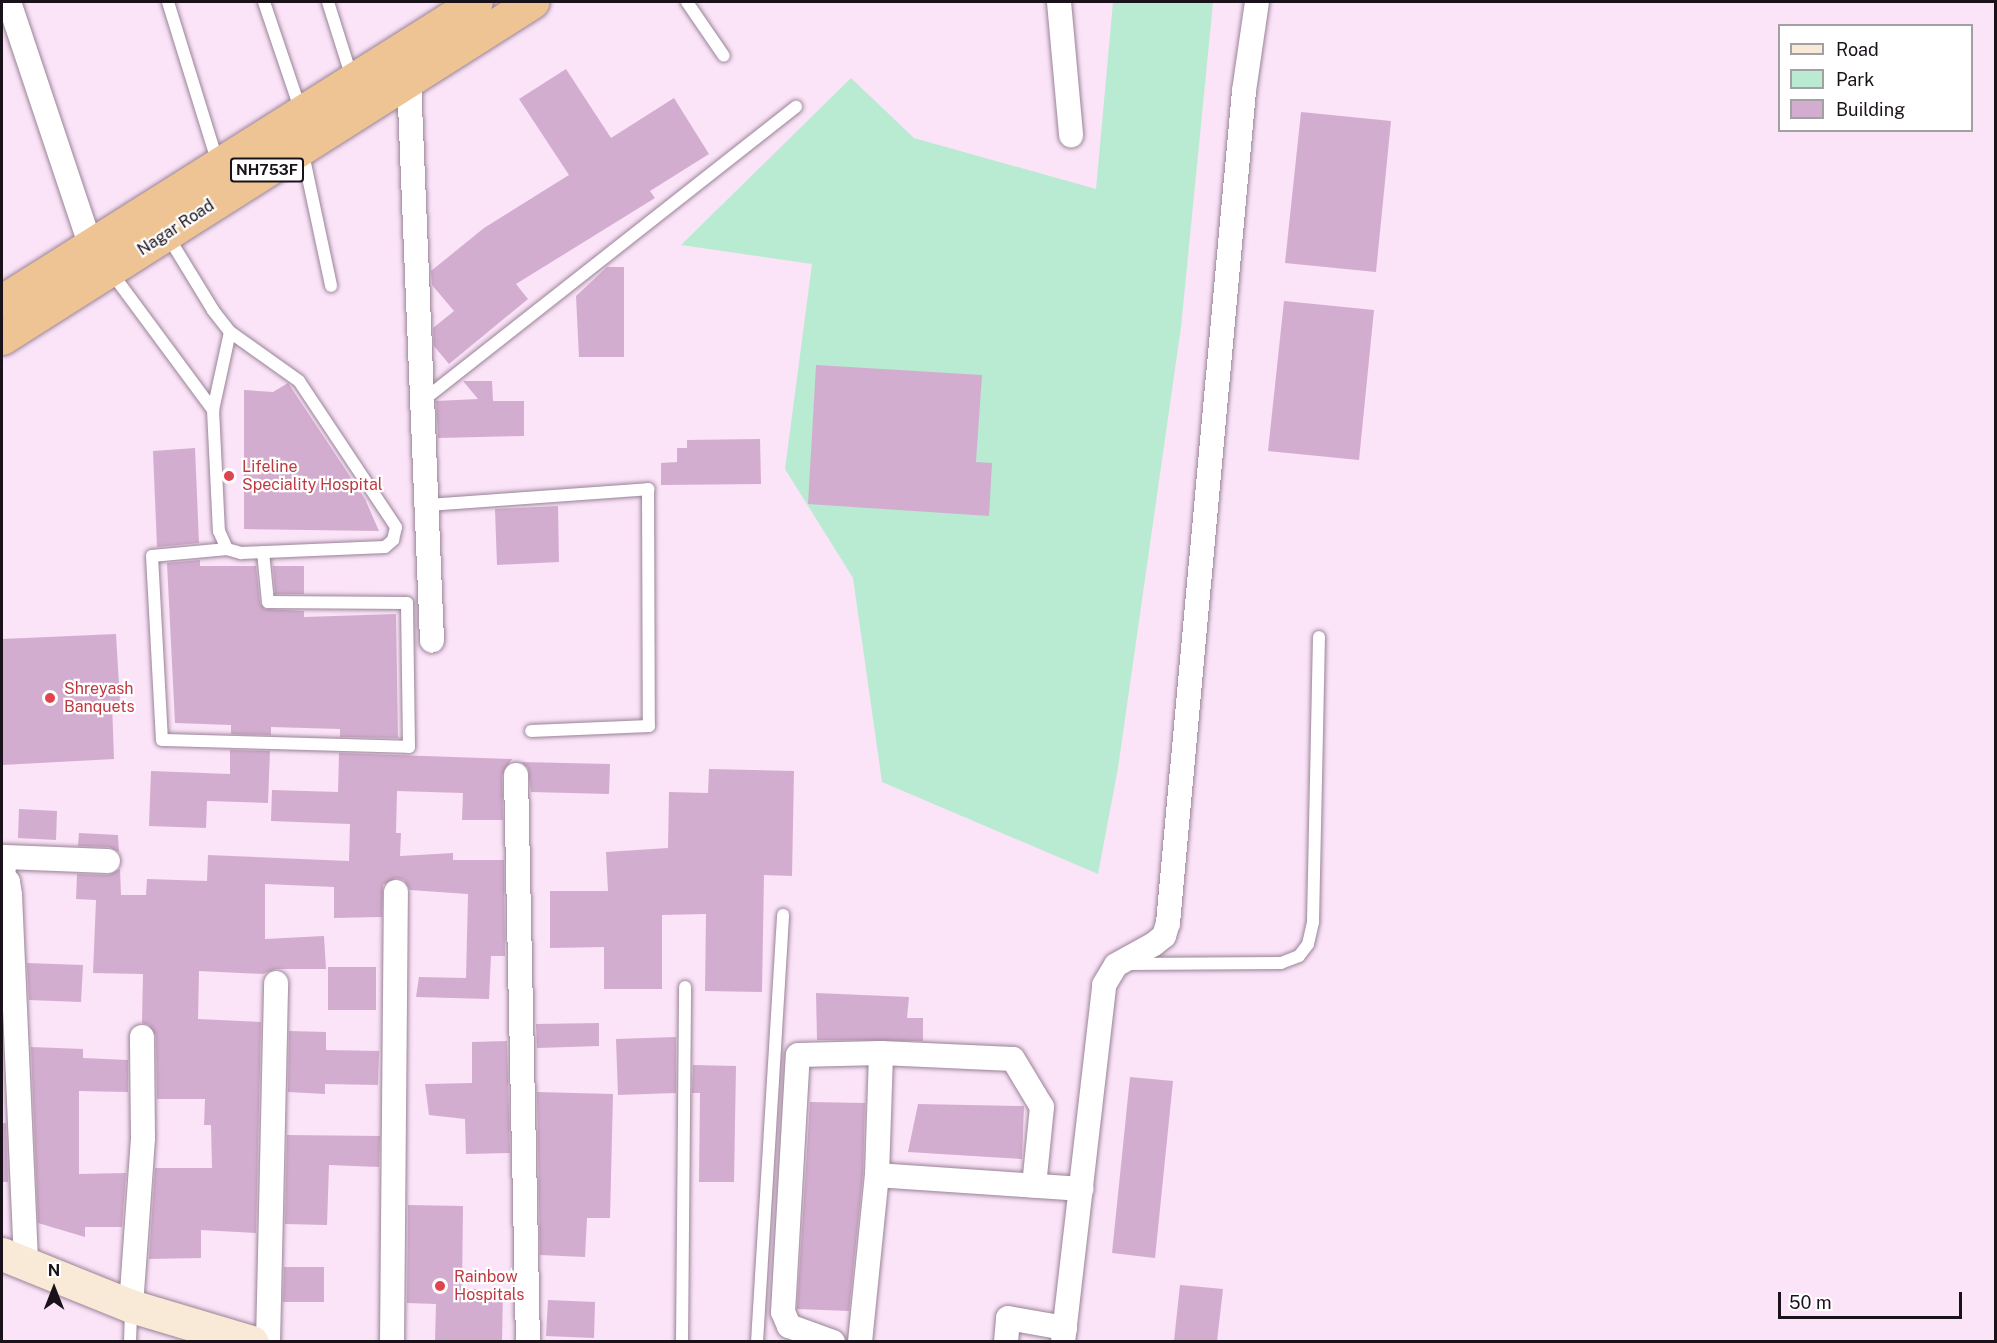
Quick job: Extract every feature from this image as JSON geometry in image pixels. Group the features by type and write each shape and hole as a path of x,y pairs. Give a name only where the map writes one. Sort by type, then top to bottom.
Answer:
{"highway":[{"name":"Nagar Road","path":"2,301 476,2"},
{"name":"Nagar Road","path":"2,338 532,2"},
{"path":"45,272 57,303"}],"main road":[{"path":"14,1259 131,1306 252,1341"}],"street":[{"path":"9,2 90,244"},
{"path":"1059,2 1071,135"},
{"path":"1006,1341 1008,1318 1064,1335 1104,985 1116,964 1154,944 1164,936 1168,923 1243,102 1257,2"},
{"path":"409,80 432,640"},
{"path":"516,775 528,1341"},
{"path":"14,1259 10,1090 10,895 2,876 5,857 108,861"},
{"path":"392,1341 396,892"},
{"path":"268,1341 276,983"},
{"path":"131,1306 142,1138 142,1037"},
{"path":"833,1341 789,1326 783,1312 798,1055 880,1053 1013,1059 1042,1107 1034,1186"},
{"path":"860,1341 877,1175 880,1053"},
{"path":"877,1175 1082,1189"}],"lane":[{"path":"168,2 219,165"},
{"path":"264,2 302,112"},
{"path":"328,2 352,80"},
{"path":"687,2 723,56"},
{"path":"422,402 796,107"},
{"path":"302,148 331,286"},
{"path":"167,234 213,310 230,332 299,381 396,526 393,540 385,547 262,552 241,553 227,549 152,556 162,740 409,747 408,603 268,602 262,552"},
{"path":"109,270 213,411"},
{"path":"227,549 219,531 213,411 230,332"},
{"path":"427,505 648,489 649,726 531,731"},
{"path":"1116,964 1281,963 1299,956 1308,944 1313,922 1319,637"},
{"path":"758,1341 783,915"},
{"path":"682,1341 685,987"},
{"path":"130,1341 131,1306"}],"green space":[{"path":"1113,2 1213,3 1181,327 1118,768 1098,874 882,782 853,578 785,469 812,264 681,245 851,78 914,138 1096,189"}],"building":[{"path":"566,69 611,138 674,98 709,154 650,191 655,198 516,284 528,299 449,364 434,346 433,328 454,311 432,285 431,271 484,228 569,175 519,99"},
{"path":"1301,112 1391,121 1376,272 1285,263"},
{"path":"607,267 624,267 624,357 579,357 576,296"},
{"path":"1284,301 1374,310 1359,460 1268,451"},
{"path":"816,365 982,375 976,462 992,463 989,516 808,504"},
{"path":"463,381 492,381 493,401 524,401 524,436 438,438 436,401 478,399"},
{"path":"288,383 365,499 379,531 244,529 244,390 273,392"},
{"path":"760,439 761,484 661,485 661,463 677,462 677,448 687,448 687,440"},
{"path":"195,448 199,543 157,547 153,451"},
{"path":"558,506 559,562 497,565 495,509"},
{"path":"200,560 200,566 256,566 260,603 265,609 304,611 304,617 396,614 398,738 340,737 340,729 271,727 271,735 231,734 231,725 175,723 167,563"},
{"path":"273,566 304,566 304,594 275,594"},
{"name":"Shreyash Banquets","path":"116,634 120,703 112,703 114,759 2,765 2,639"},
{"path":"230,750 270,751 268,803 207,801 206,828 149,826 151,771 230,774"},
{"path":"339,753 512,759 502,775 503,820 462,820 463,793 397,791 396,833 401,833 400,856 453,853 453,860 504,860 505,956 491,956 489,999 416,997 419,977 466,978 468,894 410,890 404,880 396,878 383,885 382,917 334,918 334,887 265,884 265,939 324,936 326,969 276,969 263,974 199,971 198,1019 261,1022 256,1233 201,1230 201,1258 149,1259 155,1168 212,1168 211,1125 204,1125 205,1099 157,1099 156,1036 149,1025 142,1023 143,974 93,973 96,900 76,899 77,874 108,875 120,869 121,895 146,895 147,879 207,881 208,855 349,861 350,824 271,821 272,790 338,792"},
{"path":"521,762 610,764 609,794 531,792 528,768"},
{"path":"709,769 794,771 792,876 764,875 762,992 705,991 706,914 662,915 662,989 604,989 604,947 550,948 550,891 608,891 606,852 668,848 669,792 708,793"},
{"path":"19,809 57,811 56,840 18,838"},
{"path":"79,833 118,835 119,852 109,847 78,846"},
{"path":"27,963 83,965 81,1002 29,1000"},
{"path":"328,967 376,967 376,1010 328,1010"},
{"path":"816,993 909,997 907,1018 923,1018 923,1041 817,1040"},
{"path":"599,1023 599,1046 537,1048 536,1024"},
{"path":"289,1031 326,1032 326,1050 379,1051 378,1085 325,1084 325,1094 288,1092"},
{"path":"676,1037 676,1093 618,1095 616,1039"},
{"path":"507,1041 510,1153 466,1154 465,1119 429,1115 425,1084 472,1083 472,1042"},
{"path":"31,1047 83,1049 83,1058 128,1060 128,1092 79,1091 79,1174 126,1173 122,1227 85,1227 85,1237 38,1223"},
{"path":"693,1065 736,1066 734,1182 699,1182 700,1093 692,1093"},
{"path":"1130,1077 1173,1081 1155,1258 1112,1253"},
{"path":"537,1092 613,1094 610,1218 587,1218 585,1257 540,1255"},
{"path":"810,1102 865,1103 863,1174 849,1311 797,1309"},
{"path":"918,1104 1024,1106 1022,1159 908,1152"},
{"path":"2,1123 6,1123 8,1182 2,1182"},
{"path":"287,1135 380,1136 379,1167 329,1165 327,1225 285,1224"},
{"path":"408,1205 463,1206 462,1289 503,1289 502,1341 435,1341 436,1304 407,1303"},
{"path":"284,1267 324,1267 324,1302 283,1302"},
{"path":"1180,1285 1223,1289 1217,1341 1174,1341"},
{"path":"548,1300 595,1302 594,1338 546,1336"}],"place":[{"name":"Lifeline Speciality Hospital","path":"229,476"},
{"name":"Shreyash Banquets","path":"50,698"},
{"name":"Rainbow Hospitals","path":"440,1286"}]}
